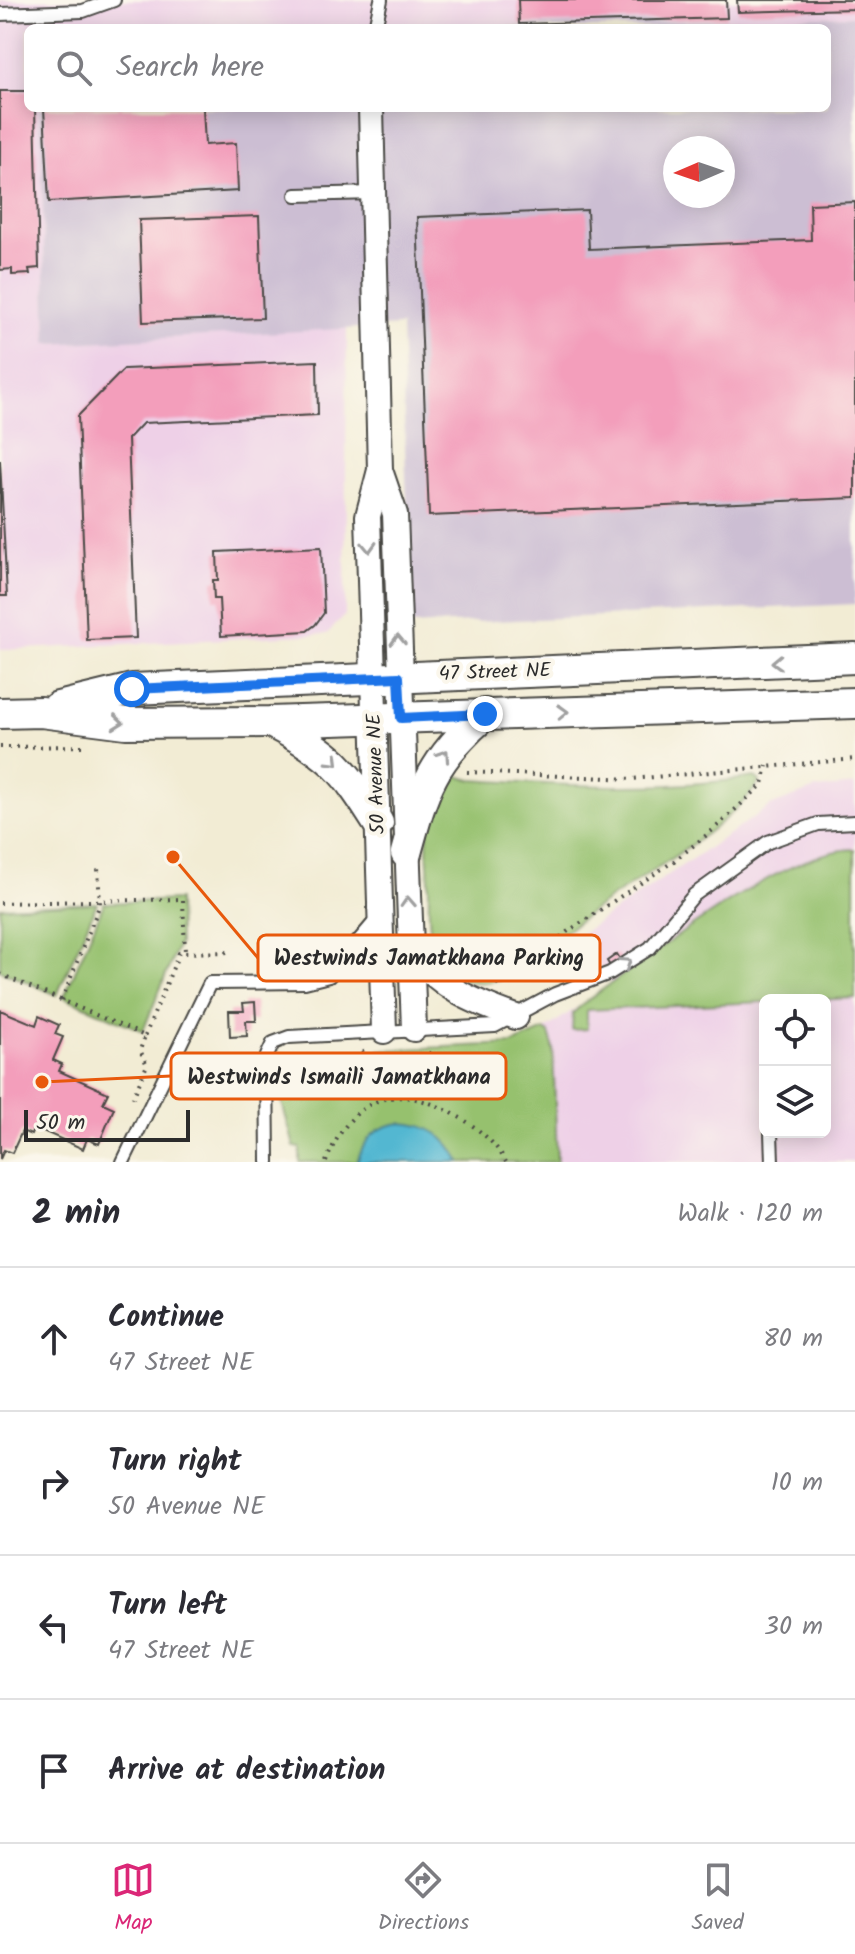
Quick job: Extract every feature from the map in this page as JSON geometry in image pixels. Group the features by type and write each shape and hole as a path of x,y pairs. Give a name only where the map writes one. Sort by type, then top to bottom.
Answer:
{"street":[{"name":"50 Avenue NE","path":"371,112 380,470 395,514 386,677 388,719 406,853 414,1029"},
{"name":"47 Street NE","path":"41,712 132,689 855,658"},
{"name":"47 Street NE","path":"0,713 41,712 126,723 269,722 855,703"},
{"path":"406,853 424,788 439,761 453,743 485,714"},
{"name":"50 Avenue NE","path":"384,1031 378,823 388,719"},
{"path":"269,722 318,747 336,762 378,823"},
{"path":"411,952 435,979 472,1000 516,1017"}],"lane":[{"path":"0,14 83,11 114,0"},
{"path":"376,24 381,0"},
{"path":"296,195 374,193"},
{"path":"268,1162 267,1056 273,1043 289,1037 495,1026 555,994 610,973 650,948 694,895 768,842 818,824 855,822"},
{"path":"123,1162 210,983 305,982 329,976 381,913"},
{"path":"771,1138 772,1162"}],"path":[{"path":"465,772 632,779 855,759"},
{"path":"482,985 495,984 515,975 567,932 674,861 763,784 767,766"},
{"path":"62,1000 100,901 98,868"},
{"path":"0,903 183,899 185,953"},
{"path":"129,1108 147,1065 140,1050 179,953 233,952"},
{"path":"0,974 145,1036"},
{"path":"362,1051 378,1068 397,1071 418,1067 434,1048"},
{"path":"326,1162 337,1138 357,1112 382,1098 411,1096 464,1120 493,1144 506,1162"}],"shaded area":[{"path":"0,0 855,0 855,16 570,24 24,24 24,112 40,112 47,344 347,328 345,615 327,634 0,650"},
{"path":"855,16 855,604 411,625 401,326 47,344 40,112 831,112 831,24 579,24"},
{"path":"855,785 855,1162 313,1162 310,1061 319,1052 512,1044 544,1030 611,984 579,935 772,805 815,789"}],"green space":[{"path":"453,775 472,780 579,785 649,786 755,777 760,781 747,798 710,831 593,910 513,973 490,982 478,982 456,976 447,969 439,959 430,931 428,826 437,801"},
{"path":"855,849 855,998 831,999 831,994 759,994 759,1002 587,1010 587,1029 572,1030 573,1013 585,1002 679,935 755,886 826,854"},
{"path":"178,900 179,943 143,1031 64,997 104,903"},
{"path":"97,903 57,995 0,970 0,907"},
{"path":"544,1030 549,1033 553,1046 557,1162 300,1162 300,1148 294,1147 283,1106 282,1084 296,1063 310,1053 512,1044"}],"water":[{"path":"401,1123 436,1133 450,1145 460,1162 357,1162 372,1135 385,1127"}],"building":[{"path":"518,0 726,0 727,18 519,24"},
{"path":"737,0 855,0 855,9 738,12"},
{"path":"0,91 24,91 24,112 35,112 39,268 29,269 30,274 12,275 12,269 0,270"},
{"path":"44,112 203,112 205,145 236,143 238,191 49,202"},
{"path":"855,202 855,498 429,516 417,217 587,210 589,249 811,240 810,204"},
{"path":"259,216 263,318 143,322 139,220"},
{"path":"317,361 318,415 143,423 128,439 136,638 87,640 78,416 124,369"},
{"path":"0,460 7,596 0,596"},
{"path":"321,547 324,613 315,625 307,631 221,636 219,599 214,599 213,580 218,580 217,552"},
{"path":"617,954 620,959 610,966 607,961"},
{"path":"255,1002 256,1021 246,1021 247,1036 230,1037 229,1011 244,1011 243,1003"},
{"path":"0,1010 36,1025 39,1016 59,1025 55,1034 63,1037 53,1060 62,1064 59,1071 108,1093 103,1103 114,1108 99,1144 87,1139 83,1149 34,1127 31,1135 22,1131 12,1153 4,1150 0,1159"}],"place":[{"name":"Westwinds Jamatkhana Parking","path":"173,857"},
{"name":"Westwinds Ismaili Jamatkhana","path":"42,1082"}],"route":[{"path":"132,689 399,677 401,718 485,714"}]}
